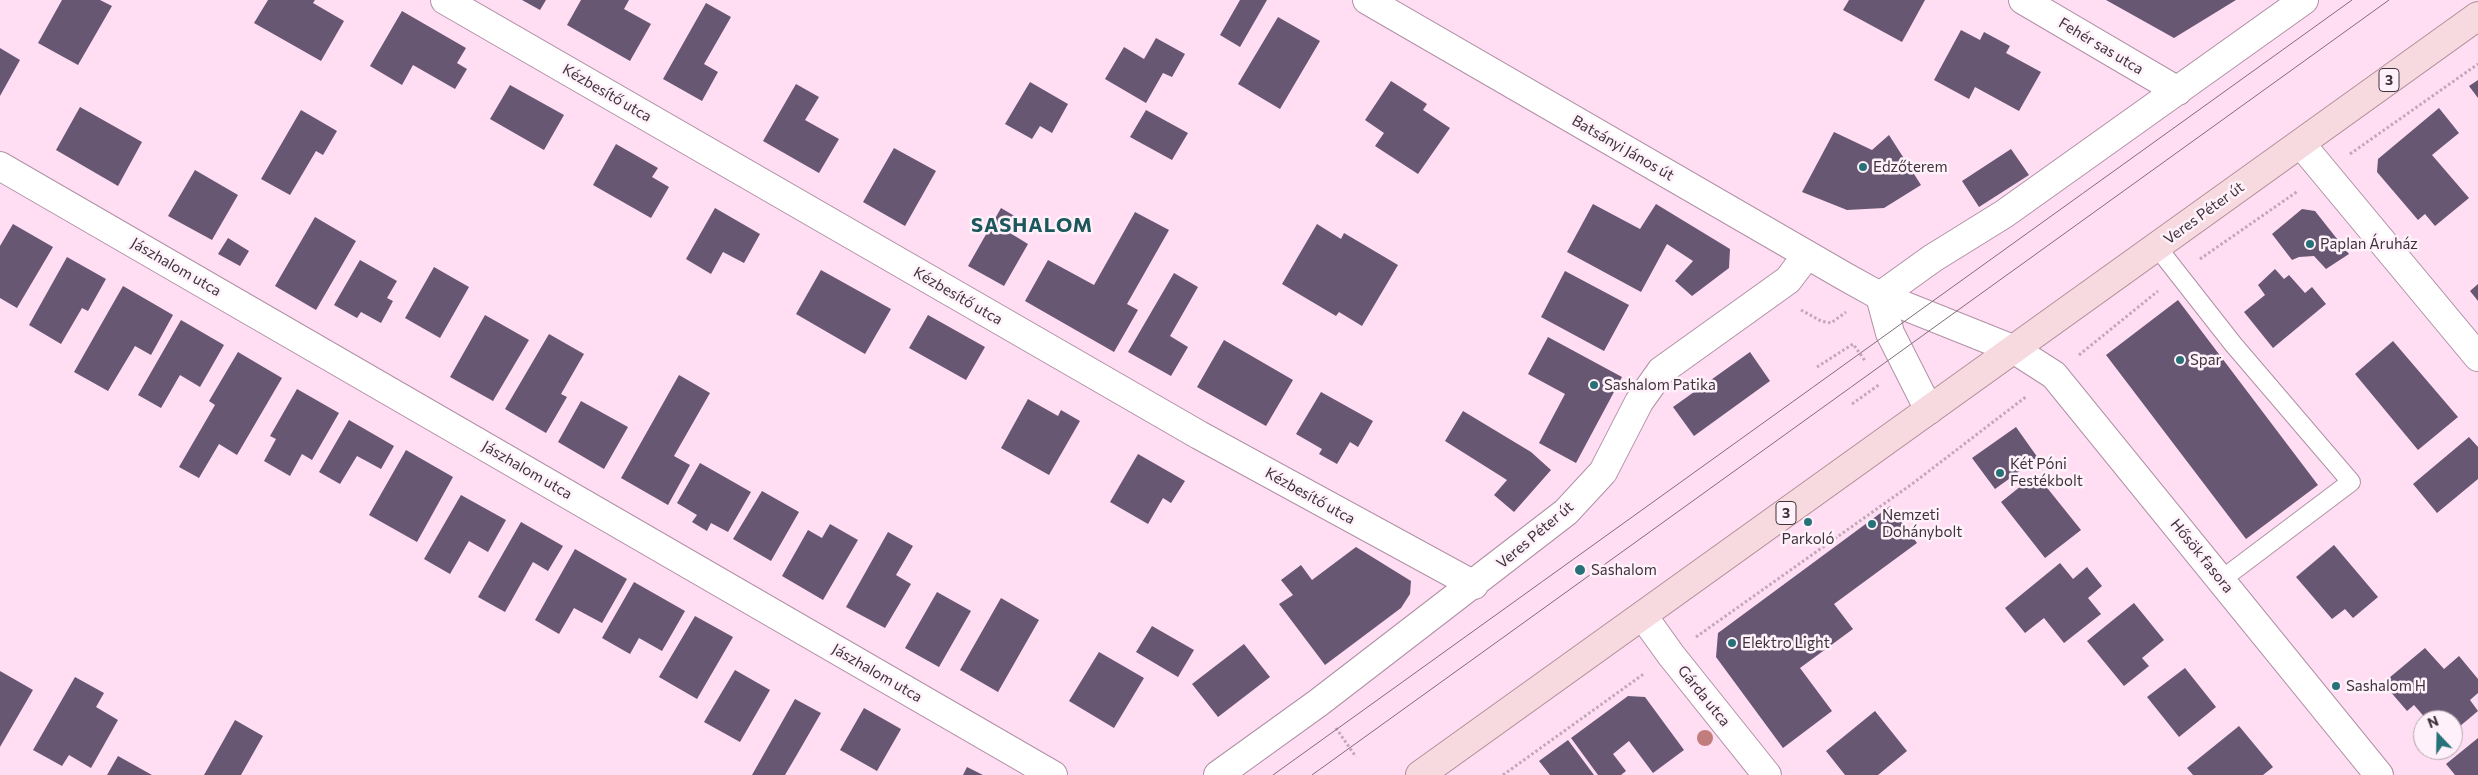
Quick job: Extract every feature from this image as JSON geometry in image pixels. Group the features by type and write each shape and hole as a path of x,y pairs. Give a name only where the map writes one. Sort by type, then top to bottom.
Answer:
{"main road":[{"name":"Veres Péter út","path":"1420,775 2015,350 2478,16"}],"street":[{"name":"Kézbesítő utca","path":"445,0 1199,435 1474,585"},
{"name":"Batsányi János út","path":"1367,0 1880,296 2015,350"},
{"name":"Fehér sas utca","path":"2024,0 2178,91"},
{"path":"1929,410 1890,333 1880,296 1933,258 2004,214 2304,0"},
{"path":"2301,144 2478,357"},
{"name":"Jászhalom utca","path":"0,166 1053,775"},
{"name":"Veres Péter út","path":"1218,775 1318,703 1474,585 1566,512 1603,472 1639,402 1661,371 1788,280 1807,255"},
{"name":"Hősök fasora","path":"2015,350 2054,374 2378,775"},
{"name":"Gárda utca","path":"1643,616 1670,655 1767,775"}],"lane":[{"path":"2157,247 2233,344 2352,482 2221,580"}],"path":[{"path":"1503,775 1912,484 2178,275 2478,64"},
{"path":"1817,367 1853,344 1869,367"},
{"path":"1852,404 1880,383 1877,378"}],"building":[{"path":"62,0 100,0 112,6 78,65 38,43"},
{"path":"268,0 315,0 313,3 344,21 321,61 254,23"},
{"path":"522,0 546,0 540,10"},
{"path":"581,0 629,0 624,9 651,24 630,61 567,25"},
{"path":"1240,0 1267,0 1240,47 1220,35"},
{"path":"1849,0 1925,0 1902,42 1843,10"},
{"path":"2106,0 2236,0 2174,38"},
{"path":"706,3 731,17 704,64 718,72 702,101 663,79"},
{"path":"402,11 466,48 457,63 467,69 455,89 413,65 402,85 370,66"},
{"path":"1278,17 1320,41 1280,109 1238,84"},
{"path":"1961,30 1980,40 1984,32 2010,46 2006,53 2041,72 2019,111 1975,87 1969,99 1934,80"},
{"path":"1156,38 1185,54 1172,77 1163,73 1146,103 1105,79 1124,47 1144,59"},
{"path":"0,48 20,60 0,96"},
{"path":"2478,80 2478,98 2469,86"},
{"path":"1391,81 1427,104 1423,110 1450,128 1418,174 1375,146 1384,133 1365,120"},
{"path":"1030,82 1068,104 1052,133 1040,126 1032,139 1005,124"},
{"path":"796,84 819,97 805,120 839,139 819,173 763,141"},
{"path":"510,85 564,115 544,150 490,119"},
{"path":"80,107 142,142 118,186 56,150"},
{"path":"2439,108 2459,133 2432,155 2469,198 2435,226 2425,214 2418,220 2377,172 2378,159"},
{"path":"301,110 337,131 323,155 316,151 290,195 261,179"},
{"path":"1146,110 1188,133 1172,160 1130,137"},
{"name":"Edzőterem","path":"1834,132 1872,150 1889,135 1921,185 1884,208 1847,210 1802,192"},
{"path":"616,144 658,168 652,177 669,187 651,218 593,185"},
{"path":"894,148 936,171 905,226 863,202"},
{"path":"2011,149 2029,175 1979,207 1962,181"},
{"path":"195,170 238,195 212,240 168,216"},
{"path":"1593,204 1640,229 1656,204 1730,249 1729,268 1692,296 1675,281 1693,261 1667,244 1641,292 1567,252"},
{"path":"715,208 760,234 744,263 723,252 711,274 686,259"},
{"path":"1001,208 1018,218 1010,233 1028,244 1004,286 968,266"},
{"name":"Paplan Áruház","path":"2302,209 2315,211 2349,254 2326,269 2314,256 2299,257 2292,260 2272,234"},
{"path":"1135,212 1169,230 1127,304 1138,310 1114,352 1025,301 1048,260 1094,285"},
{"path":"315,217 356,241 316,310 275,286"},
{"path":"13,224 53,247 17,308 0,298 0,246"},
{"path":"1317,224 1341,239 1344,233 1398,265 1362,326 1339,312 1336,316 1282,284"},
{"path":"228,238 249,251 240,266 218,254"},
{"path":"67,257 106,279 88,311 82,308 61,344 29,325"},
{"path":"360,260 397,281 387,298 393,301 381,323 361,312 357,318 334,305"},
{"path":"434,267 469,287 440,338 405,318"},
{"path":"2275,269 2284,279 2289,275 2305,293 2312,287 2326,304 2273,348 2244,312 2265,295 2258,285"},
{"path":"821,270 891,309 865,354 796,314"},
{"path":"1565,271 1629,305 1604,351 1541,317"},
{"path":"1174,273 1198,287 1170,336 1188,347 1171,376 1128,352"},
{"path":"2478,284 2478,301 2470,291"},
{"path":"123,286 173,315 151,355 135,346 108,391 74,372"},
{"path":"2178,300 2318,485 2246,539 2106,355"},
{"path":"485,315 529,340 493,401 450,377"},
{"path":"928,315 985,347 966,380 909,348"},
{"path":"181,320 224,345 200,387 180,375 161,408 138,395"},
{"path":"549,334 584,354 561,394 567,397 546,433 505,409"},
{"path":"1548,337 1622,377 1576,463 1539,443 1565,394 1528,374"},
{"path":"1224,340 1293,380 1266,426 1197,387"},
{"path":"2393,341 2458,417 2418,450 2355,374"},
{"path":"238,352 282,378 237,455 219,444 199,478 179,467 215,405 209,401"},
{"path":"1750,352 1770,381 1694,436 1673,407"},
{"path":"679,375 710,393 674,456 690,465 668,505 621,478"},
{"path":"297,389 339,413 312,460 302,454 290,476 264,461 276,439 270,436"},
{"path":"1321,392 1373,421 1358,447 1350,442 1337,464 1319,454 1322,449 1296,434"},
{"path":"1028,399 1058,416 1061,410 1080,421 1049,475 1001,448"},
{"path":"581,401 628,427 604,469 558,442"},
{"path":"1463,411 1531,452 1551,470 1514,512 1494,495 1507,480 1445,441"},
{"path":"349,420 394,446 381,469 357,456 340,484 319,472"},
{"name":"Két Póni Festékbolt","path":"2016,427 2038,458 1995,489 1972,458"},
{"path":"2469,437 2478,447 2478,479 2437,513 2413,484"},
{"path":"406,450 453,477 417,542 369,515"},
{"path":"1138,454 1185,481 1171,503 1163,498 1148,524 1110,502"},
{"path":"700,463 751,492 728,532 711,523 707,531 692,522 697,515 677,503"},
{"path":"2036,474 2081,530 2045,558 2001,502"},
{"path":"762,491 799,512 771,561 733,539"},
{"path":"461,495 506,520 488,552 469,541 450,574 424,559"},
{"path":"1890,506 1917,543 1834,604 1853,629 1800,668 1832,711 1783,748 1716,657 1718,633"},
{"path":"521,522 563,546 548,571 533,562 505,612 478,597"},
{"path":"830,524 858,540 823,600 782,576 808,530 822,538"},
{"path":"888,532 913,546 896,575 911,584 885,628 846,607"},
{"path":"2334,545 2378,597 2353,618 2345,609 2332,619 2296,577"},
{"path":"1356,547 1411,581 1410,594 1401,608 1325,665 1279,604 1293,595 1281,580 1301,565 1312,580"},
{"path":"575,549 627,579 602,623 574,608 559,634 535,620"},
{"path":"2060,563 2073,579 2087,567 2102,586 2088,598 2101,614 2064,643 2044,618 2025,633 2005,608"},
{"path":"634,582 685,611 662,651 639,638 630,654 602,638"},
{"path":"937,592 971,611 939,667 905,648"},
{"path":"1001,598 1039,620 998,692 960,670"},
{"path":"2134,603 2164,640 2142,658 2149,666 2124,686 2087,641"},
{"path":"695,616 733,637 697,699 659,677"},
{"path":"1152,626 1194,650 1178,677 1136,652"},
{"path":"1244,644 1270,677 1218,717 1192,684"},
{"path":"2425,648 2444,669 2459,656 2478,679 2478,693 2470,700 2478,711 2463,724 2463,710 2418,710 2414,705 2407,711 2383,683"},
{"path":"1099,652 1144,678 1114,728 1069,701"},
{"path":"2185,668 2216,707 2179,737 2147,697"},
{"path":"735,670 770,690 740,742 704,722"},
{"path":"0,671 33,690 0,747"},
{"path":"75,677 104,693 96,707 118,720 91,768 69,755 62,766 33,750"},
{"path":"1628,696 1645,697 1684,750 1653,773 1629,741 1613,754 1626,771 1621,775 1598,775 1571,738"},
{"path":"795,699 821,713 785,775 752,775"},
{"path":"864,708 901,729 877,771 840,750"},
{"path":"1875,711 1907,751 1878,775 1845,775 1826,751"},
{"path":"235,720 263,736 241,775 204,775"},
{"path":"2239,726 2273,767 2263,775 2193,775 2187,768"},
{"path":"2478,738 2478,775 2455,775 2446,764 2451,760 2463,760 2463,750"},
{"path":"1568,740 1594,775 1550,775 1539,761"},
{"path":"118,756 152,775 107,775"},
{"path":"967,767 983,775 963,775"}],"tram line":[{"path":"1273,775 2352,0"},
{"path":"1312,775 2389,0"}],"place":[{"name":"Edzőterem","path":"1863,167"},
{"name":"Paplan Áruház","path":"2310,244"},
{"name":"Spar","path":"2180,360"},
{"name":"Sashalom Patika","path":"1594,385"},
{"name":"Két Póni Festékbolt","path":"2000,473"},
{"name":"Parkoló","path":"1808,522"},
{"name":"Nemzeti Dohánybolt","path":"1872,524"},
{"name":"Sashalom","path":"1580,570"},
{"name":"Elektro Light","path":"1732,643"},
{"name":"Sashalom H","path":"2336,686"}],"district":[{"name":"SASHALOM","path":"1032,225"}]}
